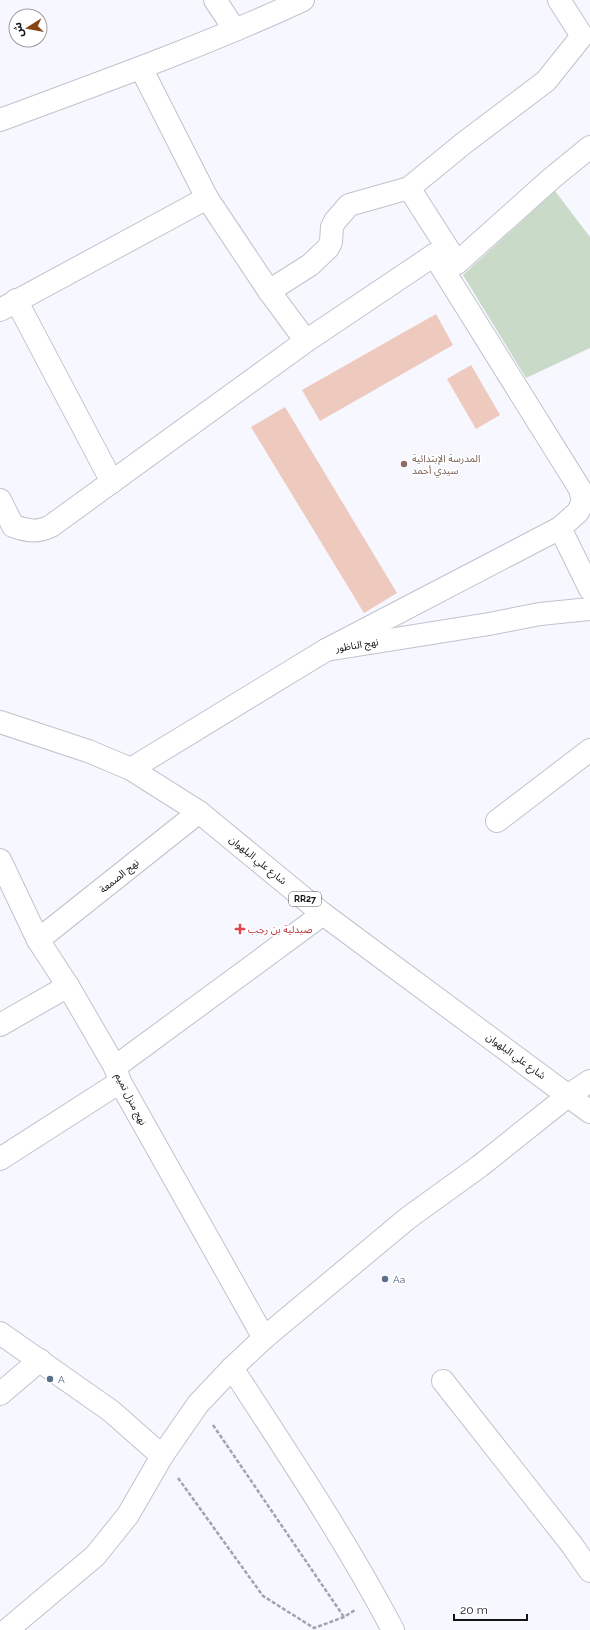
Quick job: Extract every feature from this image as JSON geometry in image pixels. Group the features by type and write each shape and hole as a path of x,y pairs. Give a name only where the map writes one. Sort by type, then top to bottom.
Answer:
{"street":[{"path":"215,0 235,30"},
{"path":"0,120 141,68 235,30 303,0"},
{"path":"269,291 310,265 328,248 331,242 332,227 335,221 349,205 409,188 464,143 546,81 587,38 559,0"},
{"path":"141,68 207,198 269,291 306,341"},
{"path":"457,263 552,178 590,147"},
{"path":"409,188 457,263"},
{"path":"112,482 8,305 207,198"},
{"path":"434,255 457,263"},
{"path":"0,500 7,531 31,532 47,528 306,341 434,255"},
{"path":"326,650 560,528 578,512 581,506 583,498 580,489 434,255"},
{"path":"560,528 590,589"},
{"name":"نهج الناظور","path":"131,769 326,650 489,624 540,614 590,609"},
{"name":"شارع علي البلهوان","path":"0,722 88,751 131,769 199,812 323,914 590,1112"},
{"path":"497,821 590,750"},
{"name":"نهج الصمعة","path":"38,940 199,812"},
{"name":"نهج منزل تميم","path":"0,860 38,940 68,986 118,1074 264,1338"},
{"path":"0,1159 118,1074 323,914"},
{"path":"0,1025 68,986"},
{"path":"7,1630 95,1556 128,1515 162,1456 198,1404 232,1368 264,1338 408,1218 480,1166 569,1095 590,1081"},
{"path":"0,1333 111,1411 162,1456"},
{"path":"0,1394 40,1360"},
{"path":"232,1368 328,1515 393,1630"},
{"path":"443,1381 572,1545 590,1571"}],"path":[{"path":"198,1404 344,1618"},
{"path":"162,1456 263,1596 314,1628 344,1618 375,1596"}],"green space":[{"path":"555,191 590,237 590,348 526,378 463,275"}],"building":[{"path":"436,314 453,345 320,421 302,390"},
{"path":"471,365 500,415 476,429 447,379"},
{"path":"285,407 397,593 364,613 251,427"}],"place":[{"name":"المدرسة الإبتدائية سيدي أحمد","path":"404,464"},
{"name":"صيدلية بن رجب","path":"240,929"},
{"name":"Aa","path":"385,1279"},
{"name":"A","path":"50,1379"}]}
